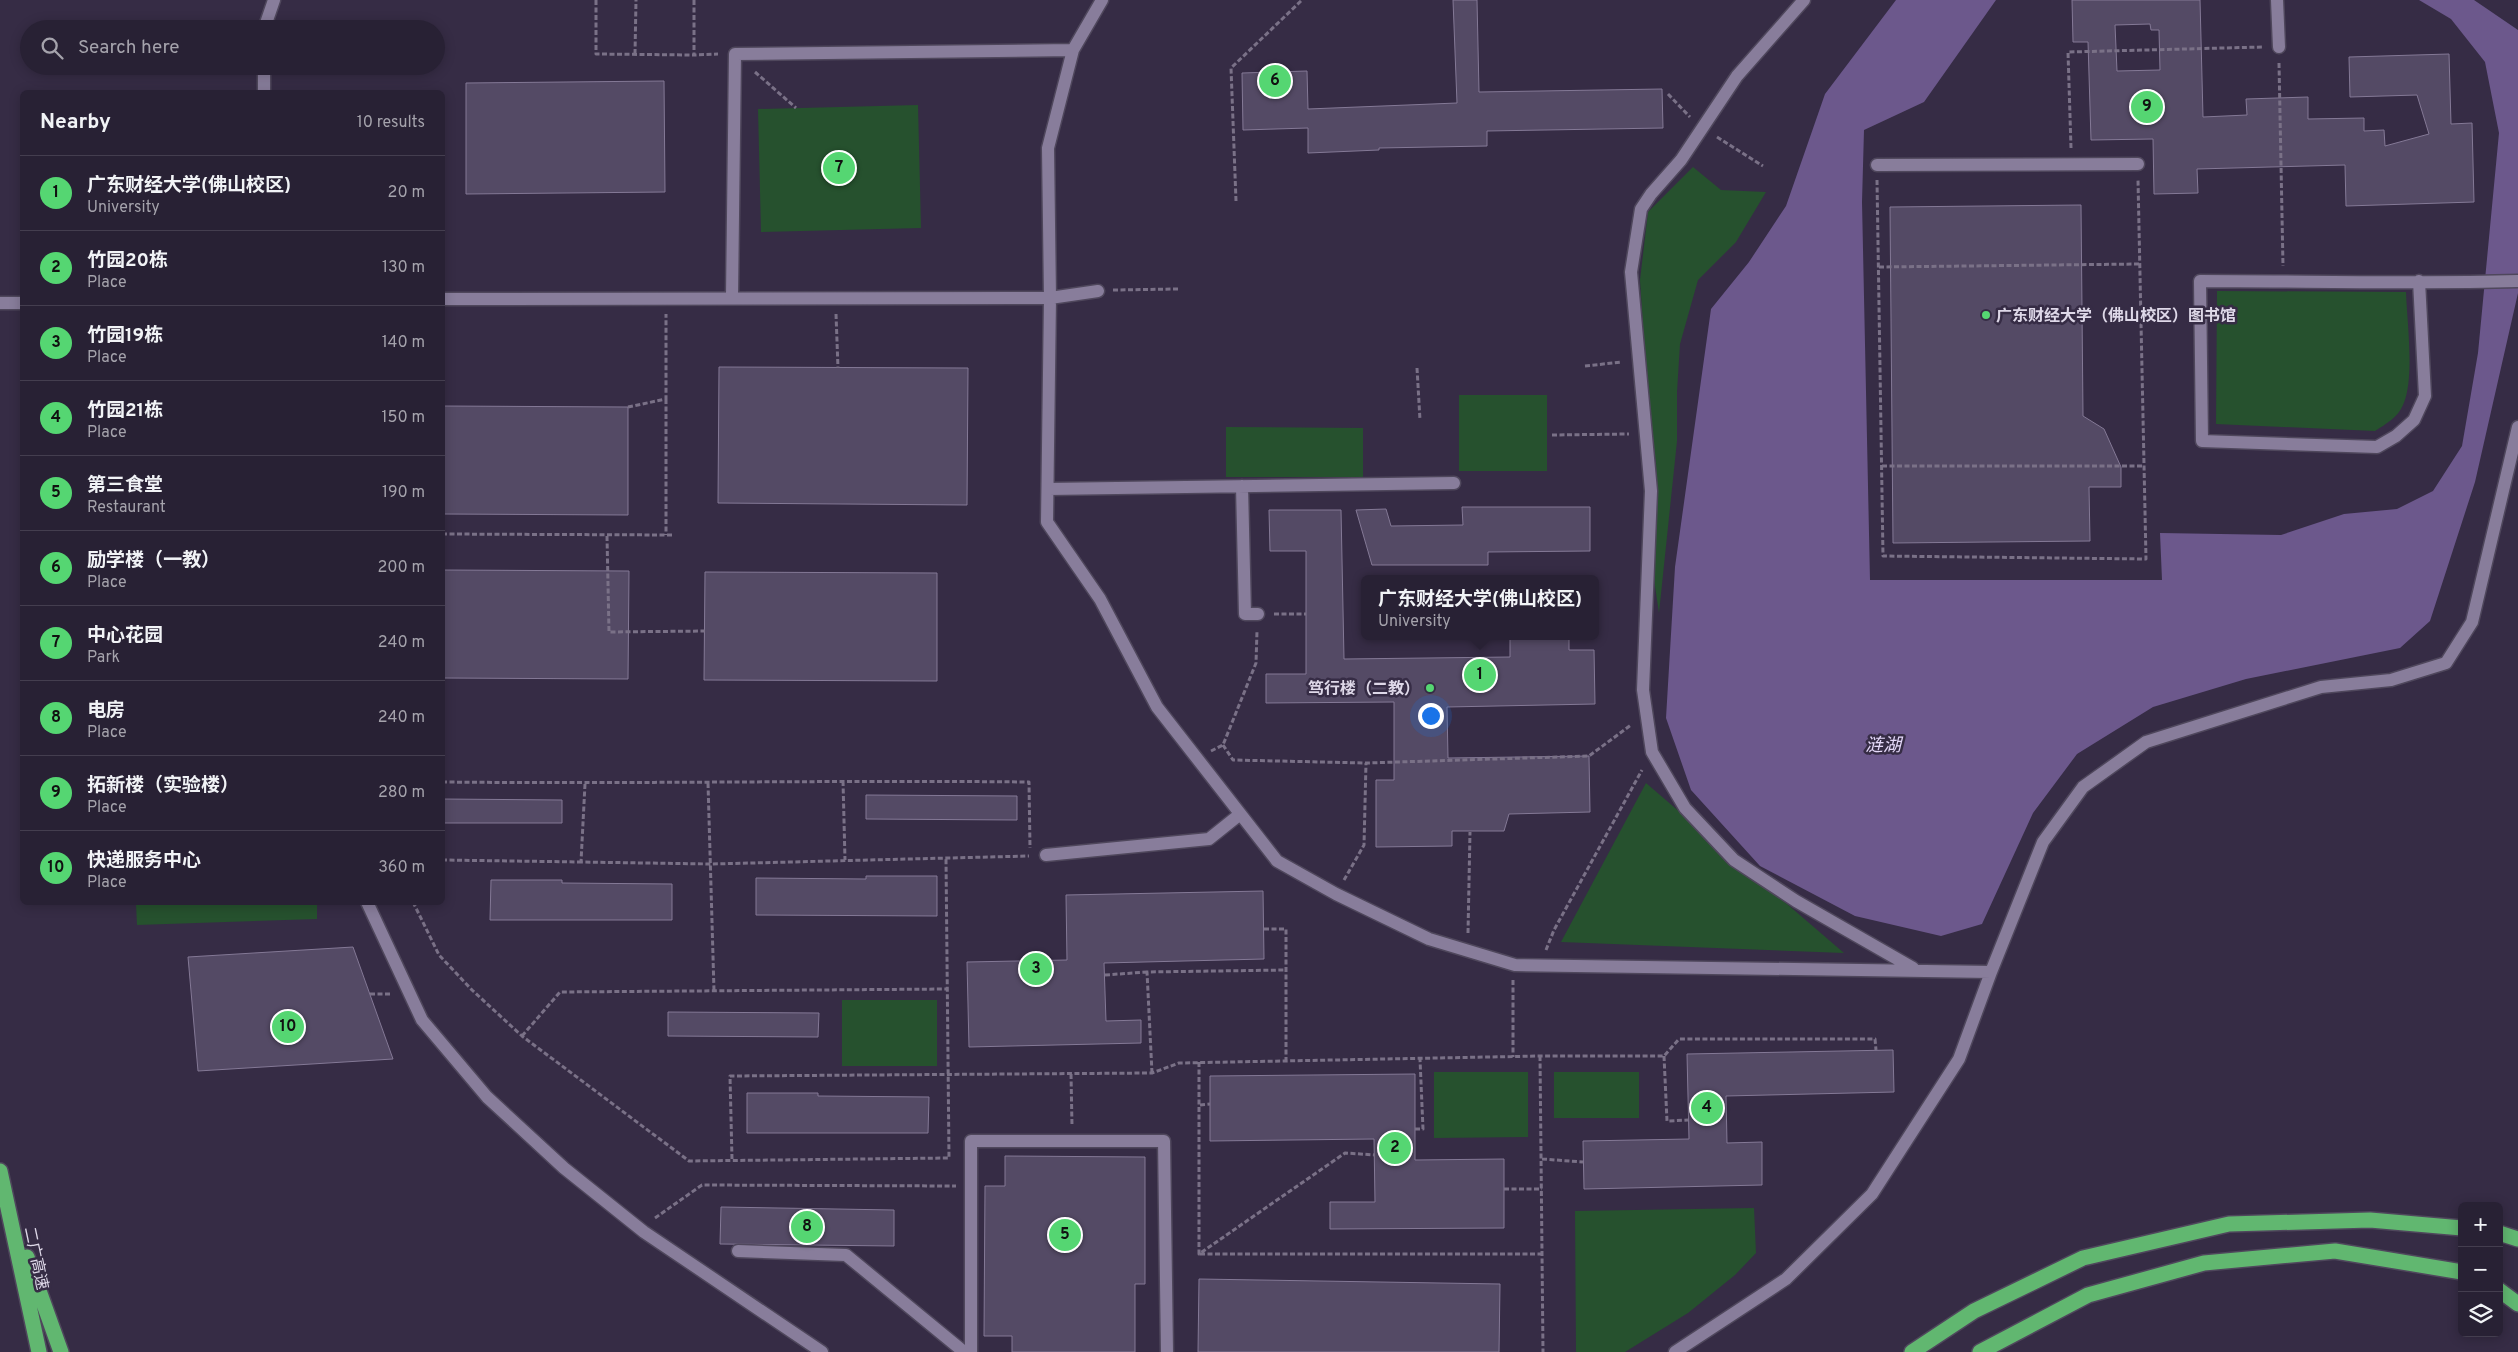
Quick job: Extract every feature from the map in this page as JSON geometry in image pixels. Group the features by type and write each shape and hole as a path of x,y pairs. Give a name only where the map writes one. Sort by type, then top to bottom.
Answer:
{"highway":[{"name":"二广高速","path":"0,1171 39,1352"},
{"path":"6,1200 61,1352"},
{"path":"1912,1352 1974,1311 2083,1258 2229,1224 2370,1220 2458,1228"},
{"path":"2503,1234 2518,1239"},
{"path":"1980,1352 2088,1296 2204,1263 2335,1251 2458,1271"},
{"path":"2503,1284 2518,1290"},
{"path":"2502,1292 2518,1304"}],"street":[{"path":"267,20 274,0"},
{"path":"1102,0 1074,50 1048,148 1050,298 1047,522 1100,599 1156,707 1277,861 1336,894 1429,939 1514,965 1915,969 1990,972"},
{"path":"1804,0 1737,76 1681,160 1651,194 1641,209 1631,272 1637,360 1651,492 1643,690 1652,752 1685,808 1734,860 1796,901 1915,969"},
{"path":"2277,0 2279,47"},
{"path":"732,297 735,54 1074,50"},
{"path":"264,75 264,90"},
{"path":"1877,165 2138,164"},
{"path":"2419,281 2425,396 2414,420 2396,436 2377,447 2202,441 2200,281 2419,281 2518,282"},
{"path":"445,299 732,297 835,299 1050,298 1098,290"},
{"path":"0,303 20,302"},
{"path":"1674,1352 1786,1279 1872,1194 1959,1059 1990,972 2043,842 2083,788 2146,742 2321,687 2391,680 2446,663 2472,622 2518,427"},
{"path":"1048,489 1454,483"},
{"path":"1242,486 1245,614 1258,614"},
{"path":"1046,855 1209,839 1239,815"},
{"path":"368,905 422,1020 481,1090 564,1168 640,1229 822,1352"},
{"path":"972,1352 972,1141 1164,1141 1166,1352"},
{"path":"738,1251 846,1255 964,1352"}],"path":[{"path":"596,0 596,54 735,54 796,108"},
{"path":"635,54 636,0"},
{"path":"694,0 694,55"},
{"path":"1236,201 1231,68 1302,0"},
{"path":"2072,164 2068,52 2279,47 2284,281"},
{"path":"1668,94 1702,129 1763,166"},
{"path":"1877,165 1883,556 2146,559 2138,164"},
{"path":"1879,267 2140,264"},
{"path":"1098,290 1178,289"},
{"path":"666,298 666,535"},
{"path":"835,299 838,368"},
{"path":"1585,366 1637,360"},
{"path":"1417,368 1420,420"},
{"path":"628,407 666,399"},
{"path":"1552,435 1645,434"},
{"path":"1882,466 2144,466"},
{"path":"445,534 672,535"},
{"path":"607,536 609,632 705,631"},
{"path":"1196,757 1223,745 1256,663 1258,614 1306,614"},
{"path":"1223,745 1233,760 1366,763 1590,756 1646,714"},
{"path":"1554,930 1652,752"},
{"path":"1336,894 1364,845 1366,763"},
{"path":"843,780 845,860"},
{"path":"445,782 708,784 843,780 1029,782 1030,856"},
{"path":"581,862 585,784"},
{"path":"708,784 714,991"},
{"path":"1468,920 1470,832"},
{"path":"445,860 711,864 1046,855"},
{"path":"414,905 438,955 472,990 522,1036 689,1161 732,1159 949,1158 946,859"},
{"path":"1264,929 1286,929 1286,1062"},
{"path":"1513,1057 1512,996 1514,965"},
{"path":"1105,975 1147,972 1286,970"},
{"path":"1147,972 1152,1073"},
{"path":"522,1036 560,992 946,989"},
{"path":"1688,1120 1668,1120 1664,1056 1679,1040 1875,1039 1876,1050"},
{"path":"732,1159 730,1076 1152,1073 1179,1062 1286,1062 1540,1056 1664,1056"},
{"path":"1540,1056 1543,1352"},
{"path":"1415,1129 1423,1129 1420,1058"},
{"path":"1199,1062 1199,1254"},
{"path":"1071,1074 1073,1141"},
{"path":"1200,1105 1210,1104"},
{"path":"1199,1254 1345,1153 1374,1155"},
{"path":"1542,1159 1583,1162"},
{"path":"640,1229 702,1185 972,1186"},
{"path":"1504,1189 1542,1189"},
{"path":"1199,1254 1542,1254"}],"green space":[{"path":"918,105 921,228 761,232 758,109"},
{"path":"1693,167 1721,190 1766,192 1736,242 1698,280 1680,344 1677,392 1677,441 1659,613 1653,573 1657,515 1656,463 1649,416 1640,280 1648,212"},
{"path":"2217,291 2406,292 2409,334 2409,381 2407,394 2401,409 2391,420 2375,431 2216,424"},
{"path":"1459,395 1547,395 1547,471 1459,471"},
{"path":"1226,427 1363,428 1363,477 1226,477"},
{"path":"1646,783 1844,953 1561,942"},
{"path":"136,905 317,905 317,919 137,925"},
{"path":"842,1000 937,1000 937,1066 842,1066"},
{"path":"1434,1072 1528,1072 1528,1137 1434,1138"},
{"path":"1554,1072 1639,1072 1639,1118 1554,1118"},
{"path":"1754,1208 1756,1253 1735,1275 1688,1313 1625,1352 1576,1352 1575,1211"}],"water":[{"name":"涟湖","path":"1896,0 1996,0 1924,102 1864,130 1862,202 1870,580 2162,580 2160,533 2281,535 2344,514 2397,509 2433,491 2462,446 2478,353 2499,133 2485,62 2451,19 2419,0 2474,0 2518,30 2518,293 2475,482 2430,621 2400,648 2246,679 2153,707 2077,754 2033,813 1982,924 1941,936 1855,916 1760,866 1691,790 1666,718 1675,567 1711,309 1749,262 1786,206 1825,94"}],"building":[{"path":"1453,0 1477,0 1479,92 1662,89 1663,128 1487,131 1487,146 1379,148 1379,150 1308,153 1308,128 1243,130 1242,73 1307,71 1308,109 1457,103"},
{"path":"2072,0 2200,0 2203,117 2247,115 2246,99 2308,97 2308,119 2364,118 2364,131 2384,130 2385,146 2429,134 2417,95 2350,97 2349,57 2449,54 2451,124 2472,123 2474,202 2346,206 2345,165 2197,169 2198,193 2154,194 2153,139 2091,140 2088,42 2073,42","holes":["2150,24 2151,30 2159,30 2160,70 2117,71 2115,25"]},
{"path":"664,81 665,192 466,194 466,83"},
{"name":"广东财经大学（佛山校区）图书馆","path":"2081,205 2083,416 2104,429 2121,467 2121,487 2089,487 2090,541 1893,543 1890,207"},
{"path":"719,367 968,368 967,505 718,503"},
{"path":"445,406 628,407 628,515 445,514"},
{"path":"1462,507 1590,507 1590,551 1488,552 1488,565 1372,565 1356,510 1386,509 1391,526 1463,525"},
{"name":"笃行楼（二教）","path":"1269,510 1341,510 1344,659 1510,657 1510,640 1569,640 1569,650 1594,650 1595,704 1447,707 1448,758 1589,756 1590,812 1509,814 1504,831 1452,831 1452,846 1376,847 1376,780 1394,780 1394,702 1266,703 1266,674 1306,674 1306,551 1270,551"},
{"path":"445,570 629,571 628,679 445,678"},
{"path":"705,572 937,573 937,681 704,680"},
{"path":"866,795 1017,796 1017,820 866,819"},
{"path":"445,799 562,800 562,823 445,823"},
{"path":"866,876 937,876 937,916 756,915 756,878 866,879"},
{"path":"491,880 562,880 562,883 672,884 672,920 490,920"},
{"path":"1263,891 1264,959 1104,963 1106,1021 1141,1020 1141,1043 969,1047 967,962 1067,960 1066,895"},
{"path":"353,947 393,1059 198,1071 188,957"},
{"path":"668,1012 819,1013 818,1037 668,1036"},
{"path":"1893,1050 1894,1092 1726,1096 1727,1143 1762,1142 1762,1185 1584,1189 1583,1141 1689,1139 1687,1054"},
{"path":"1415,1074 1415,1160 1504,1159 1504,1228 1330,1229 1330,1202 1375,1202 1374,1139 1210,1141 1210,1076"},
{"path":"747,1093 818,1093 818,1096 929,1097 928,1133 747,1133"},
{"path":"1005,1156 1145,1157 1145,1284 1135,1284 1135,1352 1012,1352 1012,1336 984,1336 985,1186 1005,1186"},
{"path":"721,1207 894,1210 894,1246 720,1244"},
{"path":"1199,1279 1500,1284 1499,1352 1198,1352"}],"place":[{"name":"励学楼（一教）","path":"1275,81"},
{"name":"拓新楼（实验楼）","path":"2147,107"},
{"name":"中心花园","path":"839,168"},
{"name":"广东财经大学（佛山校区）图书馆","path":"1986,315"},
{"name":"广东财经大学(佛山校区)","path":"1480,675"},
{"name":"笃行楼（二教）","path":"1430,688"},
{"name":"竹园19栋","path":"1036,969"},
{"name":"快递服务中心","path":"288,1027"},
{"name":"竹园21栋","path":"1707,1108"},
{"name":"竹园20栋","path":"1395,1148"},
{"name":"电房","path":"807,1227"},
{"name":"第三食堂","path":"1065,1235"}]}
